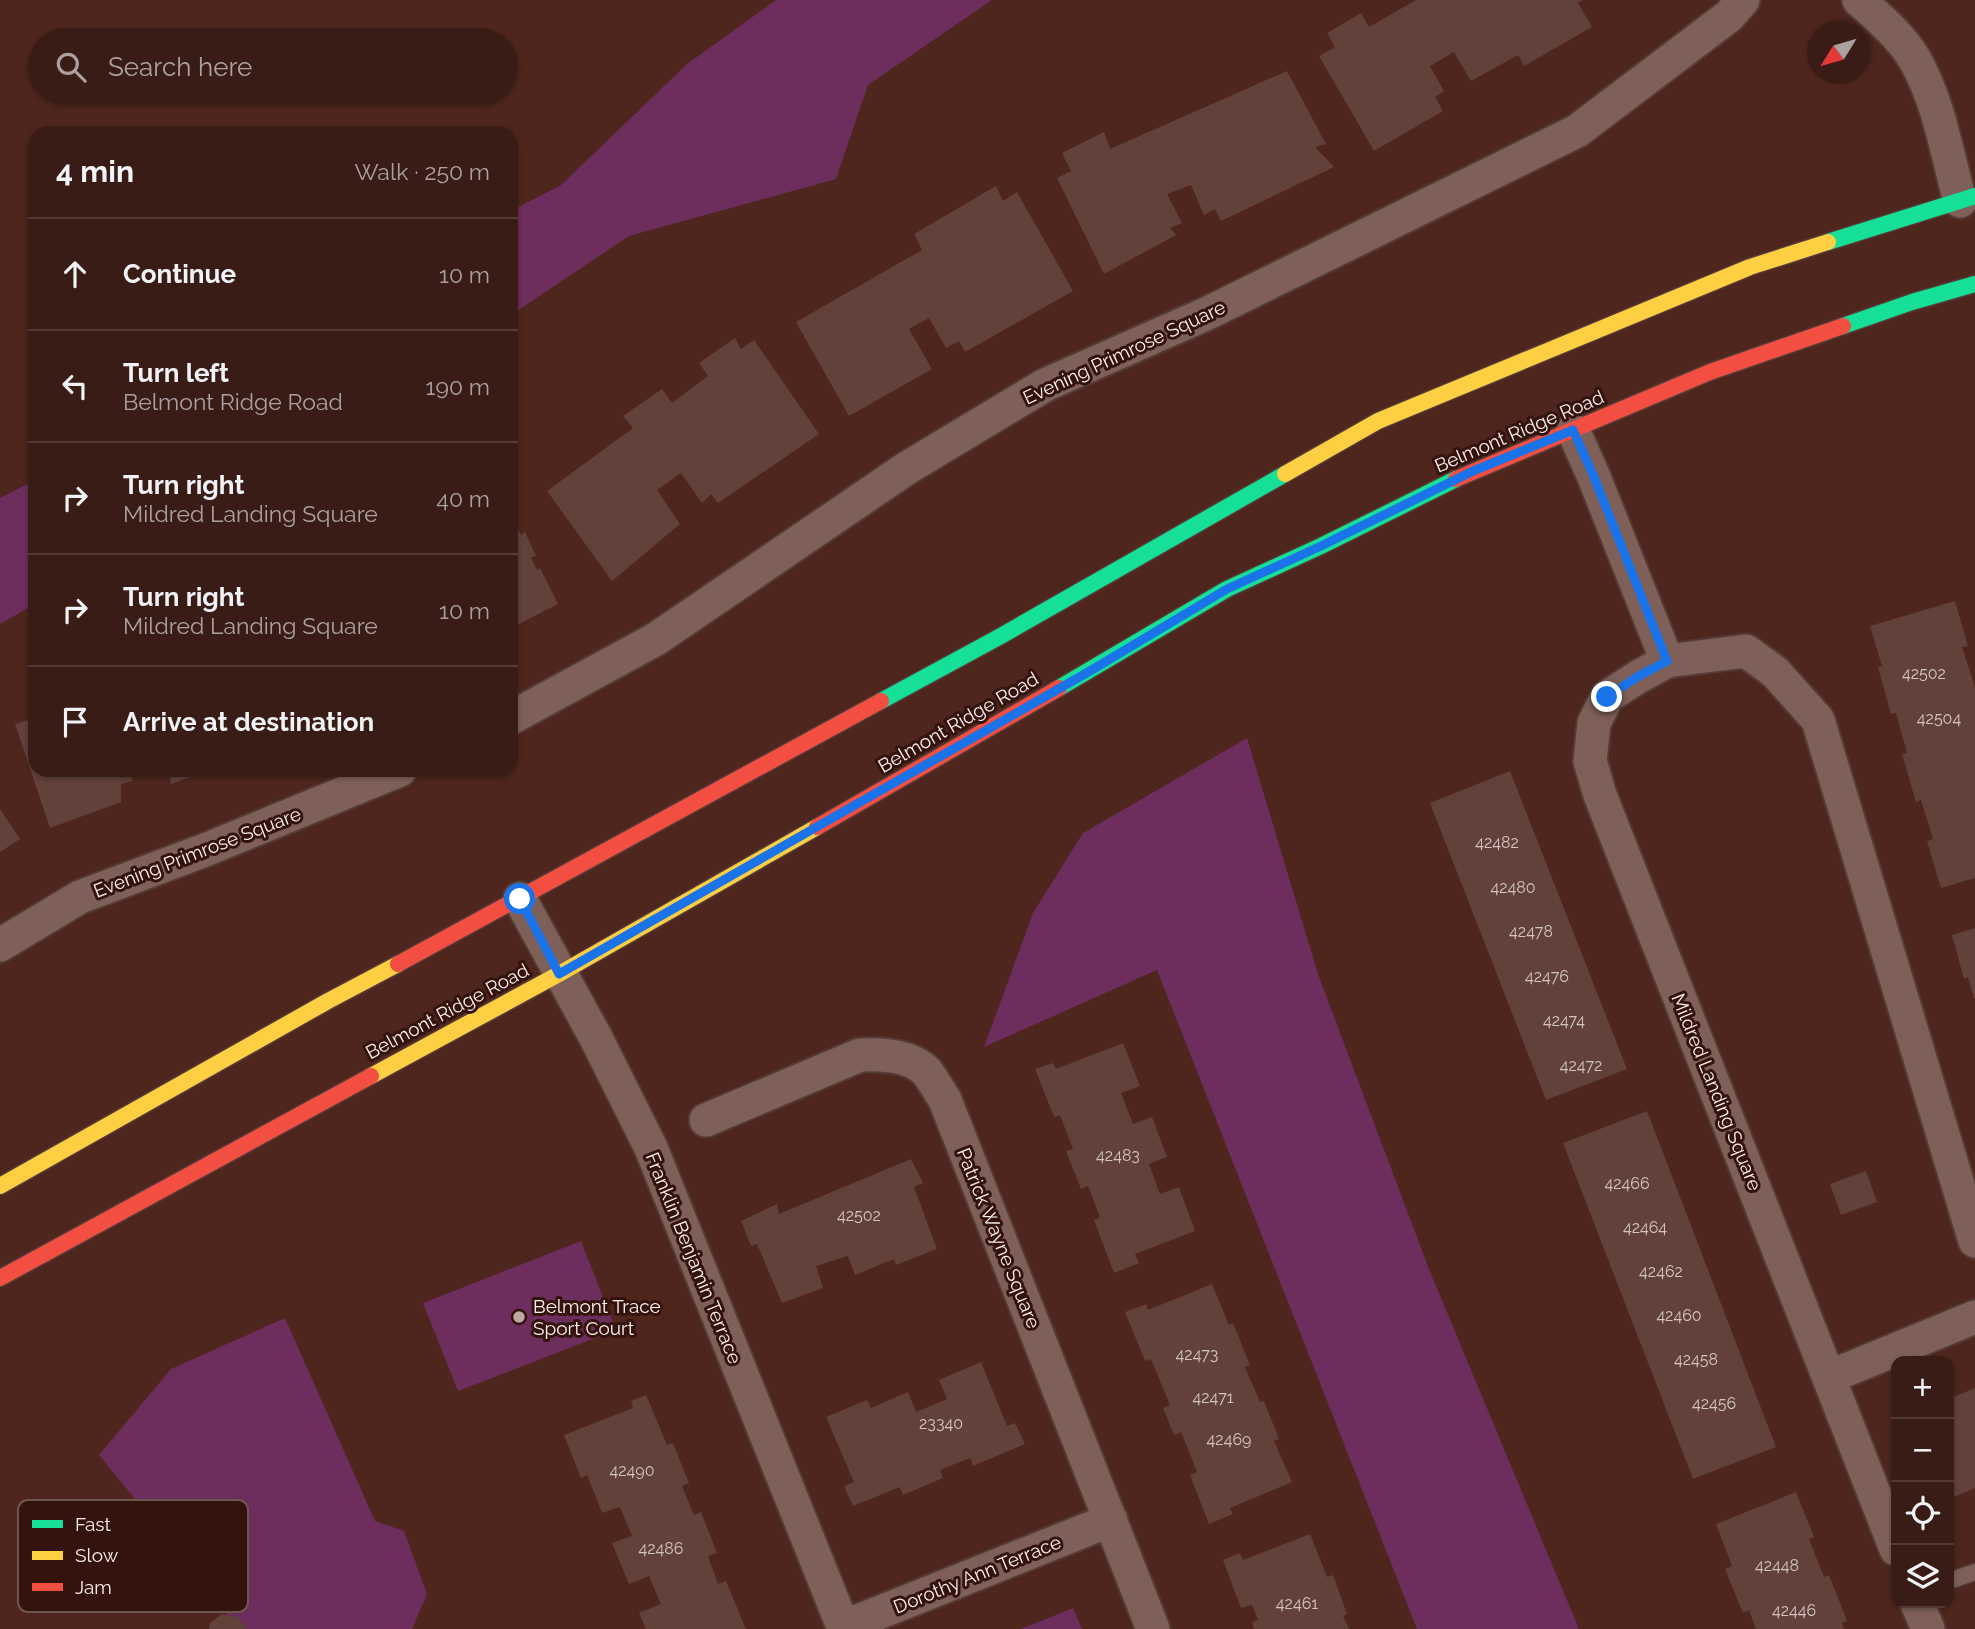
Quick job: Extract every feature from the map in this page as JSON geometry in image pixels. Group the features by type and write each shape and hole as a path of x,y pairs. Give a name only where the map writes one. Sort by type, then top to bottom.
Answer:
{"main road":[{"path":"0,1186 328,1001 999,637 1378,421 1750,267 1967,199"},
{"name":"Belmont Ridge Road","path":"0,1278 559,974 1090,671 1227,589 1473,471 1710,372 1912,302 1975,284"}],"street":[{"name":"Evening Primrose Square","path":"518,714 656,639 907,468 1045,385 1208,313 1577,131 1729,16 1742,0"},
{"path":"1859,0 1894,32 1914,59 1932,96 1967,199"},
{"path":"1573,430 1667,661"},
{"name":"Mildred Landing Square","path":"1894,1545 1600,795 1590,761 1594,723 1607,697 1637,677 1667,661 1746,651 1775,672 1818,720 1975,1241"},
{"name":"Evening Primrose Square","path":"0,945 80,897 205,850 383,777"},
{"name":"Franklin Benjamin Terrace","path":"520,899 596,1038 651,1148 843,1628"},
{"name":"Patrick Wayne Square","path":"706,1120 860,1055 902,1059 925,1070 945,1100 1153,1629"},
{"path":"1829,1377 1975,1317"},
{"name":"Dorothy Ann Terrace","path":"843,1628 1111,1520"},
{"path":"1919,1608 1928,1629"}],"lane":[{"path":"1954,1579 1975,1572"}],"shaded area":[{"path":"776,0 992,0 868,85 836,179 629,236 518,310 518,207 561,185 687,64"},
{"path":"28,484 28,608 0,624 0,498"},
{"path":"1247,738 1318,974 1429,1269 1579,1629 1417,1629 1157,970 984,1047 1033,913 1083,833"},
{"name":"Belmont Trace Sport Court","path":"581,1241 616,1330 458,1391 423,1303"},
{"path":"285,1318 375,1521 404,1531 427,1594 412,1629 229,1629 226,1612 248,1612 248,1500 136,1500 99,1455 171,1369"},
{"path":"1073,1608 1082,1629 1021,1629"}],"building":[{"path":"1416,0 1583,0 1578,3 1592,27 1524,66 1518,55 1471,81 1454,52 1430,66 1444,91 1435,97 1443,111 1374,151 1319,56 1335,47 1327,33 1361,13 1369,27"},
{"path":"1287,71 1326,144 1315,147 1334,167 1221,221 1215,209 1204,215 1191,185 1167,194 1182,223 1170,228 1176,235 1104,274 1057,178 1071,171 1062,153 1104,132 1110,149"},
{"path":"996,186 1003,201 1017,192 1073,291 965,352 959,341 946,348 929,318 909,329 932,369 849,416 796,322 922,250 914,234"},
{"path":"735,338 741,349 754,340 819,434 718,503 711,494 702,503 681,473 657,490 680,524 612,581 547,491 633,428 623,416 662,389 672,403 708,376 699,363"},
{"path":"518,530 521,535 525,532 536,556 531,558 537,570 540,568 558,604 518,624"},
{"path":"1955,601 1968,646 1962,647 1975,687 1975,878 1941,888 1927,841 1933,839 1921,800 1916,802 1902,754 1907,753 1896,713 1891,714 1878,667 1882,666 1870,626"},
{"path":"28,720 28,763 15,724"},
{"path":"1510,771 1627,1069 1546,1100 1430,803"},
{"path":"33,777 132,777 133,781 121,784 121,802 50,828"},
{"path":"170,777 190,777 171,784"},
{"path":"0,809 20,839 0,852"},
{"path":"1975,928 1974,999 1968,977 1964,979 1952,935"},
{"path":"1123,1043 1140,1086 1121,1093 1133,1124 1152,1117 1167,1157 1149,1164 1160,1194 1179,1187 1195,1231 1135,1254 1139,1263 1114,1273 1094,1220 1100,1217 1088,1186 1081,1189 1066,1151 1073,1149 1060,1115 1054,1117 1035,1069 1053,1063 1056,1069"},
{"path":"1647,1111 1776,1447 1693,1479 1563,1143"},
{"path":"911,1159 923,1183 914,1187 937,1249 896,1265 894,1259 855,1275 848,1256 816,1266 823,1288 782,1303 757,1244 751,1246 741,1221 777,1204 779,1214"},
{"path":"1866,1171 1877,1202 1841,1215 1830,1184"},
{"path":"1212,1284 1229,1325 1233,1323 1250,1365 1245,1367 1260,1402 1264,1401 1279,1439 1274,1441 1292,1482 1230,1508 1233,1514 1209,1524 1190,1475 1197,1472 1181,1432 1174,1435 1163,1408 1170,1405 1151,1359 1145,1361 1125,1312 1146,1304 1148,1310"},
{"path":"981,1362 1007,1426 1015,1423 1025,1444 973,1466 970,1458 940,1470 943,1478 903,1495 900,1487 853,1506 844,1486 854,1482 826,1417 867,1400 871,1408 908,1392 916,1412 947,1399 939,1380"},
{"path":"1975,1388 1975,1488 1954,1497 1954,1419 1954,1397"},
{"path":"646,1395 667,1445 673,1443 689,1483 682,1486 694,1515 701,1512 717,1553 708,1556 718,1584 726,1581 746,1629 646,1629 639,1613 661,1604 649,1576 629,1584 612,1543 632,1536 620,1507 602,1513 587,1475 581,1478 564,1435 633,1408 631,1401"},
{"path":"1796,1492 1814,1537 1809,1539 1824,1577 1829,1575 1847,1621 1842,1623 1844,1629 1756,1629 1749,1610 1743,1613 1725,1569 1732,1566 1716,1524"},
{"path":"1310,1534 1327,1577 1333,1575 1347,1614 1343,1616 1349,1629 1254,1629 1252,1622 1258,1620 1252,1605 1241,1608 1223,1560 1240,1553 1243,1560"},
{"path":"222,1614 238,1617 247,1629 209,1629 210,1623"}],"traffic: fast":[{"path":"1828,242 1975,196"},
{"path":"1843,326 1975,284"},
{"path":"881,701 1285,474"},
{"path":"1059,688 1227,589 1456,479"}],"traffic: slow":[{"path":"1285,474 1378,421 1750,267 1828,242"},
{"path":"371,1076 559,974 817,827"},
{"path":"0,1186 398,964"}],"traffic: jam":[{"path":"1456,479 1710,372 1843,326"},
{"path":"817,827 1059,688"},
{"path":"398,964 881,701"},
{"path":"0,1278 371,1076"}],"place":[{"name":"Belmont Trace Sport Court","path":"519,1317"}],"route":[{"path":"520,899 559,974 1090,671 1227,589 1473,471 1573,430 1667,661 1607,697"}]}
